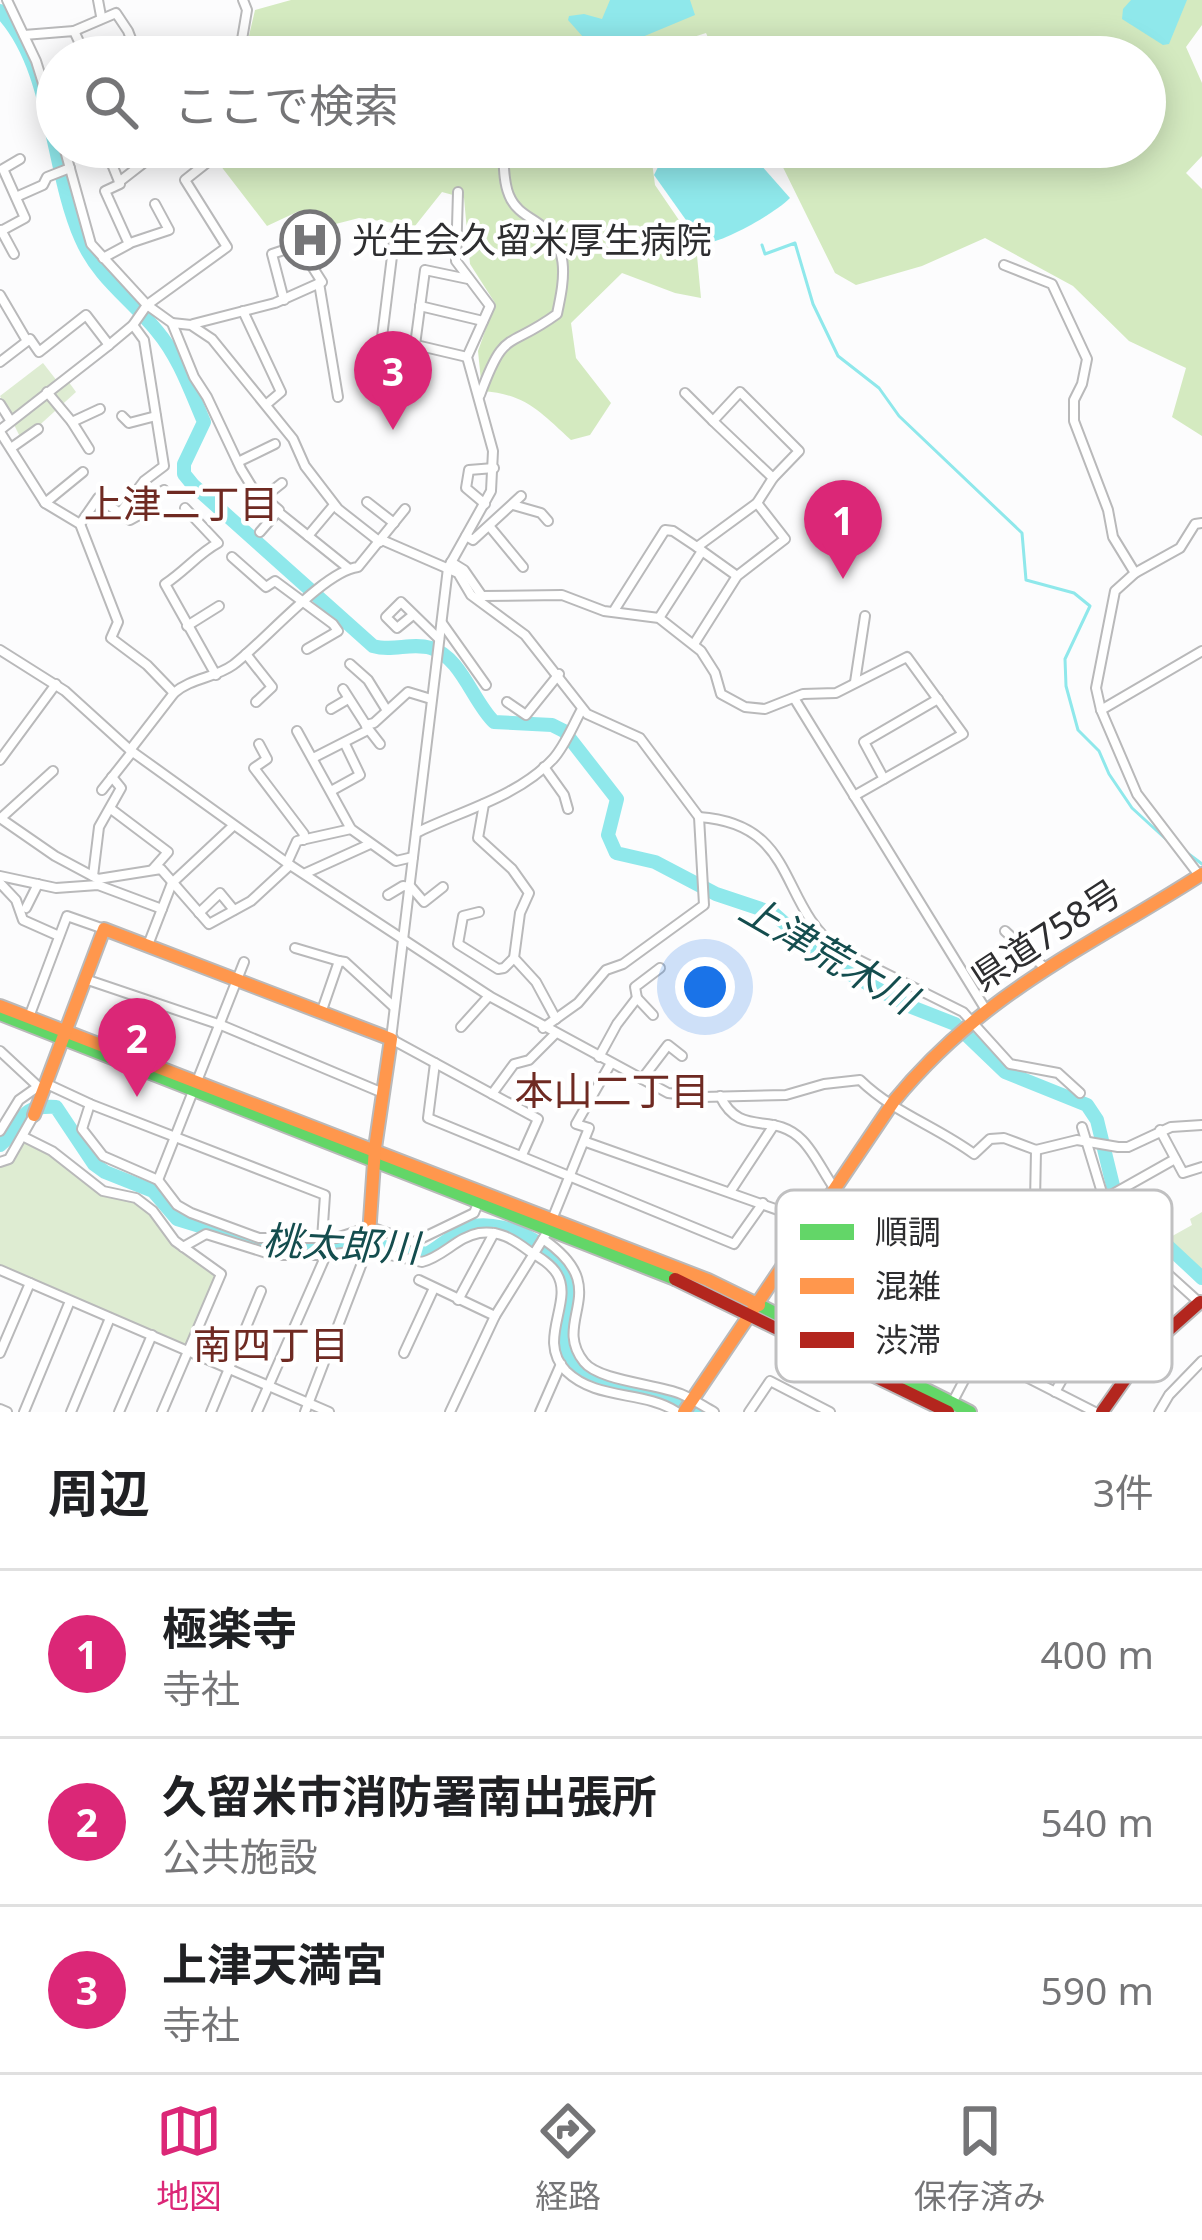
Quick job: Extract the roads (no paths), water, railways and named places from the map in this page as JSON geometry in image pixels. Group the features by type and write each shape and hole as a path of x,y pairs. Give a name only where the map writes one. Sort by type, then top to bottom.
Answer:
{"street":[{"path":"8,0 36,63"},
{"path":"98,0 101,16"},
{"path":"243,0 248,10 243,36"},
{"path":"24,35 74,31 101,16 116,14 130,36"},
{"path":"74,31 76,36"},
{"path":"14,254 1,230 25,218 3,169 20,159"},
{"path":"16,197 44,185 47,176 70,168 91,244 147,305 172,323 191,325 284,300 319,284"},
{"path":"113,168 119,182"},
{"path":"129,244 106,191 137,168"},
{"path":"174,693 111,638 118,622 80,524 45,502 0,431 133,325 147,305 227,247 185,181 200,168"},
{"path":"478,399 496,352 507,340 556,314 565,261 560,243 519,211 508,193 505,168"},
{"path":"307,1408 368,1237 450,565 485,505 494,468 467,357 490,306 456,261 458,192"},
{"path":"103,258 169,230 155,204"},
{"path":"395,232 382,337 467,357"},
{"path":"284,300 272,254 297,241 319,284 338,397"},
{"path":"1004,265 1046,280 1058,290 1087,358 1074,400 1075,421 1108,510 1113,537 1136,573"},
{"path":"415,345 425,270 470,280"},
{"path":"0,295 27,341"},
{"path":"420,306 483,321"},
{"path":"243,310 281,392 268,403"},
{"path":"0,362 30,339 39,352 86,315 109,345"},
{"path":"172,323 194,377 263,498 348,568"},
{"path":"80,524 98,498 120,513 144,481 163,469 143,340 133,325"},
{"path":"191,325 212,339 266,405 334,504 381,541 464,570 482,596 562,596 604,610 659,618 694,644 710,663 728,701 765,709 794,698 836,692 907,657 963,734 854,796"},
{"path":"47,392 89,449"},
{"path":"659,618 700,549 757,503 772,478 799,451 740,392 713,421"},
{"path":"685,393 772,478"},
{"path":"0,404 10,420"},
{"path":"72,422 100,409"},
{"path":"122,416 129,423 156,416"},
{"path":"11,448 38,429"},
{"path":"238,461 275,444"},
{"path":"457,501 467,490 469,470 494,468"},
{"path":"45,502 83,472"},
{"path":"263,498 282,483"},
{"path":"130,520 150,508 152,498 164,490"},
{"path":"467,490 485,505"},
{"path":"466,536 473,540 521,496"},
{"path":"367,502 394,523"},
{"path":"694,644 737,576 785,539 757,503"},
{"path":"308,536 334,504"},
{"path":"513,505 541,513 548,521"},
{"path":"185,508 218,542 165,584 216,675"},
{"path":"102,790 174,693 216,675 348,568 358,567 405,509"},
{"path":"260,532 278,512"},
{"path":"1201,874 1137,794 1096,688 1115,591 1180,548 1195,524 1202,523"},
{"path":"489,526 524,567"},
{"path":"615,609 665,530 737,576"},
{"path":"232,557 260,584 266,587 274,581 338,632 307,649"},
{"path":"450,565 478,602 517,627 559,674 582,709 640,738 699,817 704,905 622,964 606,970 578,1003 543,1028"},
{"path":"187,626 219,607"},
{"path":"413,614 439,639"},
{"path":"855,684 865,616"},
{"path":"441,622 487,685"},
{"path":"1101,710 1202,651"},
{"path":"246,654 272,687 256,702"},
{"path":"2,655 56,684 131,751 233,826 488,996 668,1093 786,1095 860,1081 891,1106 947,1134 974,1154 990,1139 1004,1138 1036,1150 1088,1141 1128,1147 1160,1130 1202,1125"},
{"path":"350,664 368,680 386,710"},
{"path":"508,702 526,715 559,674"},
{"path":"0,760 56,684"},
{"path":"313,758 345,744 408,692 431,699"},
{"path":"332,709 345,694 380,744"},
{"path":"794,698 986,1010"},
{"path":"884,779 864,742 938,699"},
{"path":"414,834 484,803 544,767 557,755 582,709"},
{"path":"297,731 350,829 396,861 413,857"},
{"path":"259,744 267,759 254,768 304,834 303,839"},
{"path":"331,791 360,775 345,744"},
{"path":"544,767 568,809"},
{"path":"53,771 0,818 96,880 162,908"},
{"path":"96,880 99,827 121,788 112,777"},
{"path":"479,912 464,916 458,944 498,969 504,968 514,958 520,914 529,893 512,869 478,838 484,803"},
{"path":"111,808 168,852 152,870"},
{"path":"699,817 740,825 773,847 784,874 839,950 969,1022 1010,1064 1058,1073 1080,1093"},
{"path":"148,945 172,884 233,826"},
{"path":"0,880 56,888 161,869 209,924 251,901 289,864 293,846 303,839 350,829"},
{"path":"304,874 370,844"},
{"name":"県道758号","path":"836,1190 915,1074 969,1022 1201,874"},
{"path":"0,880 16,900 23,920 59,936"},
{"path":"26,908 38,884"},
{"path":"388,895 411,887 424,902 443,887"},
{"path":"199,913 220,893 234,910"},
{"path":"29,1017 67,916 391,1039 538,1118 522,1155"},
{"path":"0,1162 9,1159 34,1115 104,929"},
{"path":"1005,931 1046,969"},
{"path":"295,948 339,961 394,1007"},
{"path":"514,958 536,982 556,1018"},
{"path":"321,1012 339,961"},
{"path":"158,1180 244,962"},
{"path":"653,1015 635,987 660,968"},
{"path":"85,979 221,1025 383,1094"},
{"path":"461,1027 488,996"},
{"path":"599,1057 638,998"},
{"path":"0,1010 29,1017 64,1034"},
{"path":"0,1010 375,1154 548,1228 581,1288 572,1332 584,1363 684,1408"},
{"path":"493,1094 514,1064 529,1060 555,1034"},
{"path":"643,1079 668,1045 682,1055"},
{"path":"0,1051 42,1088 326,1195 322,1239"},
{"path":"450,1412 495,1316 548,1228 586,1142 589,1128 576,1124 611,1063"},
{"path":"435,1064 428,1118 734,1244 763,1203"},
{"path":"0,1131 19,1100 42,1088"},
{"path":"720,1095 738,1120 774,1125 800,1137 836,1190"},
{"path":"90,1105 82,1129 103,1156 158,1180 177,1205 259,1238 368,1237 415,1242 474,1213 479,1200"},
{"path":"730,1192 774,1125"},
{"path":"1082,1126 1103,1190"},
{"path":"1160,1130 1183,1173 1202,1167"},
{"path":"24,1137 52,1151 103,1191 136,1198 183,1247 220,1274 162,1412"},
{"path":"586,1142 776,1207"},
{"path":"1036,1150 1037,1190"},
{"path":"375,1154 776,1319"},
{"path":"1119,1190 1175,1159"},
{"path":"368,1237 407,1260 429,1261 469,1236 494,1233 556,1271 563,1293 553,1334 561,1364 591,1388 714,1412"},
{"path":"458,1300 494,1233"},
{"path":"183,1247 206,1234 273,1255 326,1255 368,1237"},
{"path":"257,1412 326,1255"},
{"path":"0,1270 307,1408 329,1412"},
{"path":"1172,1275 1202,1303 1172,1322"},
{"name":"県道758号","path":"684,1408 776,1276"},
{"path":"419,1280 495,1316"},
{"path":"0,1353 30,1283"},
{"path":"404,1353 434,1288"},
{"path":"211,1412 261,1291"},
{"path":"24,1412 70,1301"},
{"path":"71,1412 110,1318"},
{"path":"119,1412 152,1335"},
{"path":"1159,1412 1202,1361"},
{"path":"541,1412 561,1364"},
{"path":"748,1412 770,1381 830,1412"},
{"path":"896,1382 949,1410 970,1412"},
{"path":"949,1410 963,1382"},
{"path":"1033,1382 1099,1412 1119,1382"},
{"path":"1054,1392 1060,1382"}],"water":[{"path":"610,0 690,0 695,15 645,36 582,36 568,20 584,14 602,19"},
{"path":"1131,0 1187,0 1166,44 1166,36 1149,36 1122,19"},
{"path":"658,168 764,168 790,198 748,226 703,244 654,175"}],"waterway":[{"name":"上津荒木川","path":"0,11 17,33 36,74"},
{"name":"上津荒木川","path":"60,168 88,252 165,341 204,422 184,464 184,474 193,485 373,646 431,648 459,670 494,722 552,725 564,731 617,799 608,835 616,853 655,862 716,894 773,913 828,962 909,1006 955,1024 1005,1072 1087,1105 1097,1120 1114,1190"},
{"path":"762,245 765,254 795,243 813,304 838,356 879,388 899,416 1022,533 1026,580 1074,593 1090,606 1065,659 1066,686 1078,730 1099,751 1132,808 1168,841"},
{"path":"1186,852 1202,864"},
{"name":"桃太郎川","path":"0,1145 27,1113 56,1107 94,1164 153,1191 177,1219 275,1249 358,1243 427,1254 474,1226 518,1232 546,1249 566,1271 572,1296 565,1350 579,1371 596,1382 664,1396 701,1412"},
{"name":"上津荒木川","path":"1172,1250 1202,1278"}],"place":[{"name":"光生会久留米厚生病院","path":"310,240"},
{"name":"上津天満宮","path":"393,430"},
{"name":"極楽寺","path":"843,579"},
{"name":"久留米市消防署南出張所","path":"137,1097"}],"district":[{"name":"上津二丁目","path":"181,504"},
{"name":"本山二丁目","path":"612,1091"},
{"name":"南四丁目","path":"271,1345"}]}
